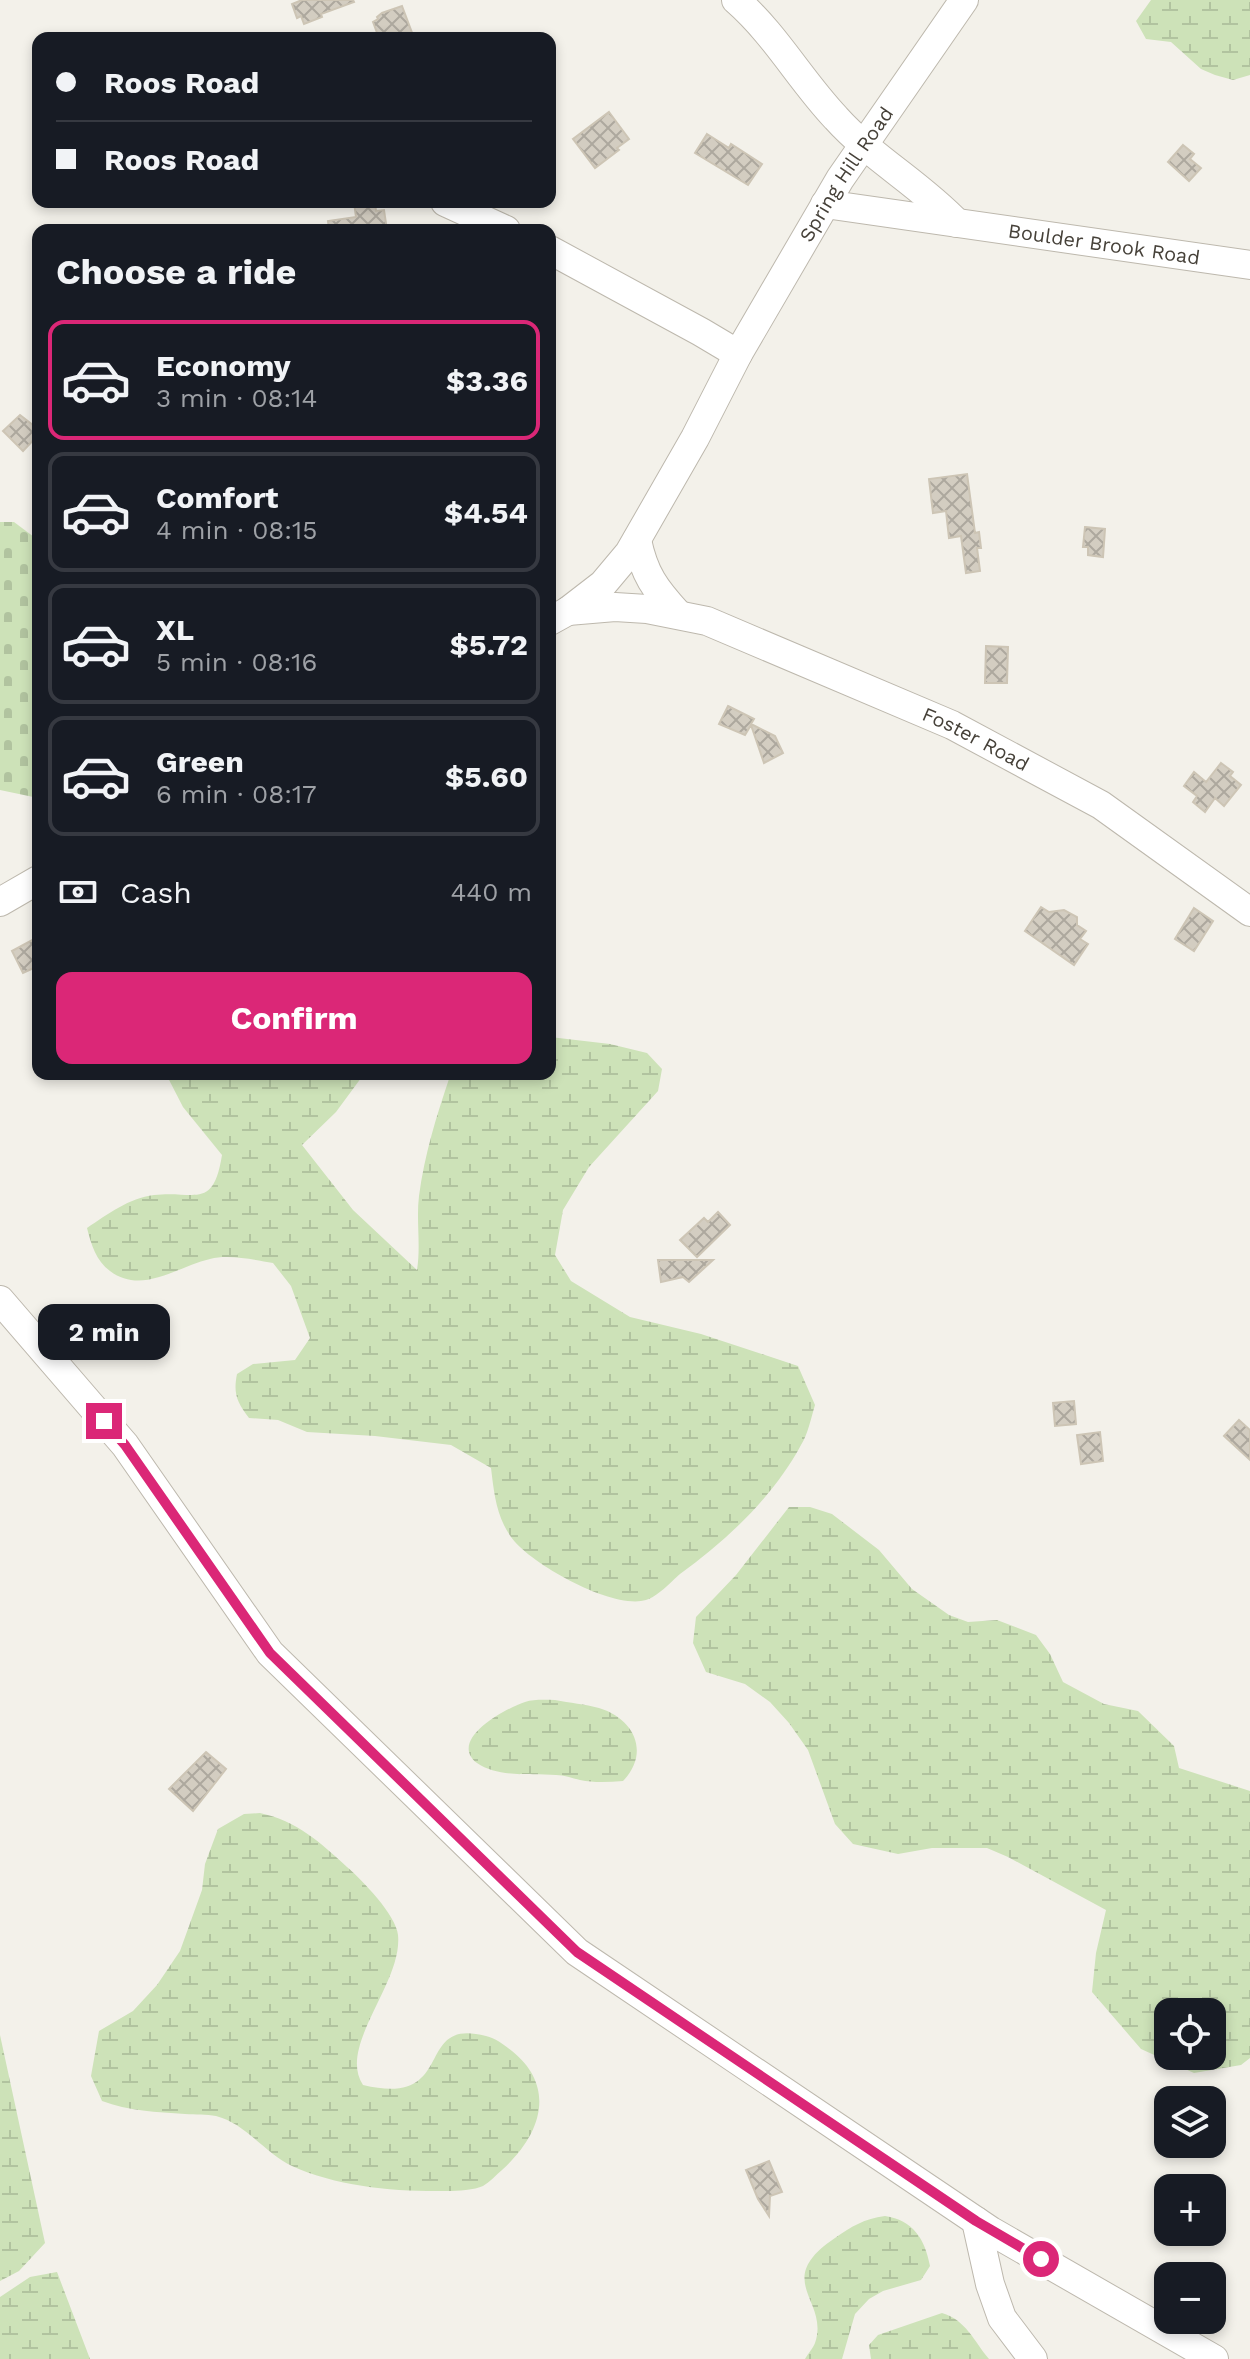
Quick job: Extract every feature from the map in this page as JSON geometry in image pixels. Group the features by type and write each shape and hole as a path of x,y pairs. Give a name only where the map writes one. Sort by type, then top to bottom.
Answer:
{"street":[{"path":"736,0 774,37 834,116 863,146 915,184 957,223"},
{"name":"Spring Hill Road","path":"559,616 603,584 637,540 738,354 825,204 964,0"},
{"name":"Boulder Brook Road","path":"825,204 1250,265"},
{"path":"458,208 493,224"},
{"path":"556,253 738,354"},
{"path":"637,540 641,562 652,585 678,614"},
{"name":"Foster Road","path":"559,616 615,607 678,614 707,621 952,725 1101,805 1250,912"},
{"path":"0,902 32,883"},
{"path":"0,1300 125,1445 270,1653 577,1952 976,2221 1214,2359"},
{"path":"976,2221 990,2284 1002,2318 1033,2359"}],"green space":[{"path":"1151,0 1250,0 1250,75 1233,80 1215,75 1201,69 1171,42 1146,39 1136,21"},
{"path":"0,522 14,522 32,536 32,797 0,790"},
{"path":"556,1038 610,1044 647,1053 662,1069 658,1091 589,1167 563,1210 555,1255 571,1281 630,1317 701,1334 798,1366 815,1405 803,1441 763,1500 715,1547 646,1600 632,1601 594,1592 535,1560 511,1537 502,1521 496,1504 491,1468 451,1445 307,1432 278,1420 249,1418 237,1398 237,1374 253,1364 295,1360 310,1338 291,1286 273,1263 225,1257 147,1280 122,1278 101,1262 87,1228 136,1199 154,1195 200,1194 213,1184 222,1155 183,1107 169,1080 360,1080 336,1112 302,1145 353,1210 417,1270 418,1205 432,1135 449,1080 556,1080"},
{"path":"789,1507 810,1507 832,1514 879,1550 912,1589 949,1615 968,1622 997,1620 1036,1635 1050,1654 1063,1682 1104,1704 1138,1711 1174,1746 1179,1768 1250,1791 1250,2058 1241,2065 1226,2068 1226,1998 1154,1998 1154,2055 1141,2049 1092,1992 1096,1953 1106,1910 1008,1857 987,1848 932,1848 898,1854 853,1844 835,1824 808,1750 789,1723 770,1702 745,1684 706,1672 693,1643 696,1617 736,1575"},
{"path":"555,1700 599,1708 622,1720 630,1729 637,1748 636,1759 623,1781 591,1782 559,1775 505,1773 485,1768 470,1754 469,1745 474,1735 505,1711 525,1702"},
{"path":"260,1813 297,1827 327,1849 370,1889 396,1927 397,1954 358,2052 357,2069 363,2085 393,2089 412,2084 425,2074 449,2038 463,2033 493,2038 526,2065 535,2080 539,2096 534,2127 515,2157 483,2186 429,2191 388,2189 329,2179 282,2161 236,2125 216,2116 143,2110 102,2101 91,2076 99,2031 133,2011 157,1985 180,1951 202,1890 205,1864 218,1829 244,1814"},
{"path":"0,2035 45,2243 19,2271 0,2281"},
{"path":"885,2216 903,2222 916,2232 925,2247 930,2266 921,2280 883,2291 869,2299 855,2314 842,2359 805,2359 815,2343 818,2328 805,2279 807,2266 816,2253 847,2230 864,2221"},
{"path":"57,2272 90,2359 0,2359 0,2297 30,2277"},
{"path":"942,2313 963,2326 989,2359 871,2359 869,2345 878,2335"}],"building":[{"path":"302,0 354,2 304,24 301,16 297,18 292,4"},
{"path":"402,6 412,32 377,32 373,22 382,13"},
{"path":"609,112 629,139 595,168 573,139"},
{"path":"707,134 729,148 731,144 762,164 748,185 695,153"},
{"path":"1183,145 1194,154 1190,159 1201,168 1189,181 1168,162"},
{"path":"355,208 376,208 376,211 384,210 386,224 328,224 328,221 356,217"},
{"path":"20,415 32,424 32,441 23,451 3,431"},
{"path":"967,474 975,533 979,532 981,548 977,548 980,571 966,573 961,536 949,538 946,511 933,513 929,479"},
{"path":"1085,527 1105,529 1103,557 1088,555 1088,547 1083,547"},
{"path":"986,646 1008,647 1007,683 985,683"},
{"path":"728,706 754,719 751,724 775,736 783,753 764,763 751,725 745,735 719,724"},
{"path":"1221,763 1233,772 1230,776 1241,785 1224,806 1215,798 1205,812 1193,802 1197,796 1184,786 1194,772 1206,782"},
{"path":"1041,907 1049,912 1064,910 1077,917 1077,925 1086,931 1080,939 1088,944 1074,965 1025,931"},
{"path":"1194,908 1213,921 1194,951 1175,939"},
{"path":"32,940 32,969 23,973 12,951"},
{"path":"718,1212 730,1225 697,1257 680,1240 704,1218 708,1222"},
{"path":"658,1260 713,1260 689,1282 683,1277 661,1282"},
{"path":"1074,1401 1076,1424 1055,1426 1053,1403"},
{"path":"1239,1420 1250,1430 1250,1460 1224,1436"},
{"path":"1100,1432 1103,1461 1081,1464 1077,1435"},
{"path":"206,1752 226,1769 193,1811 169,1789"},
{"path":"769,2161 782,2192 770,2196 769,2216 746,2170"}],"route":[{"path":"104,1421 125,1445 270,1653 577,1952 991,2231 1041,2259"}]}
